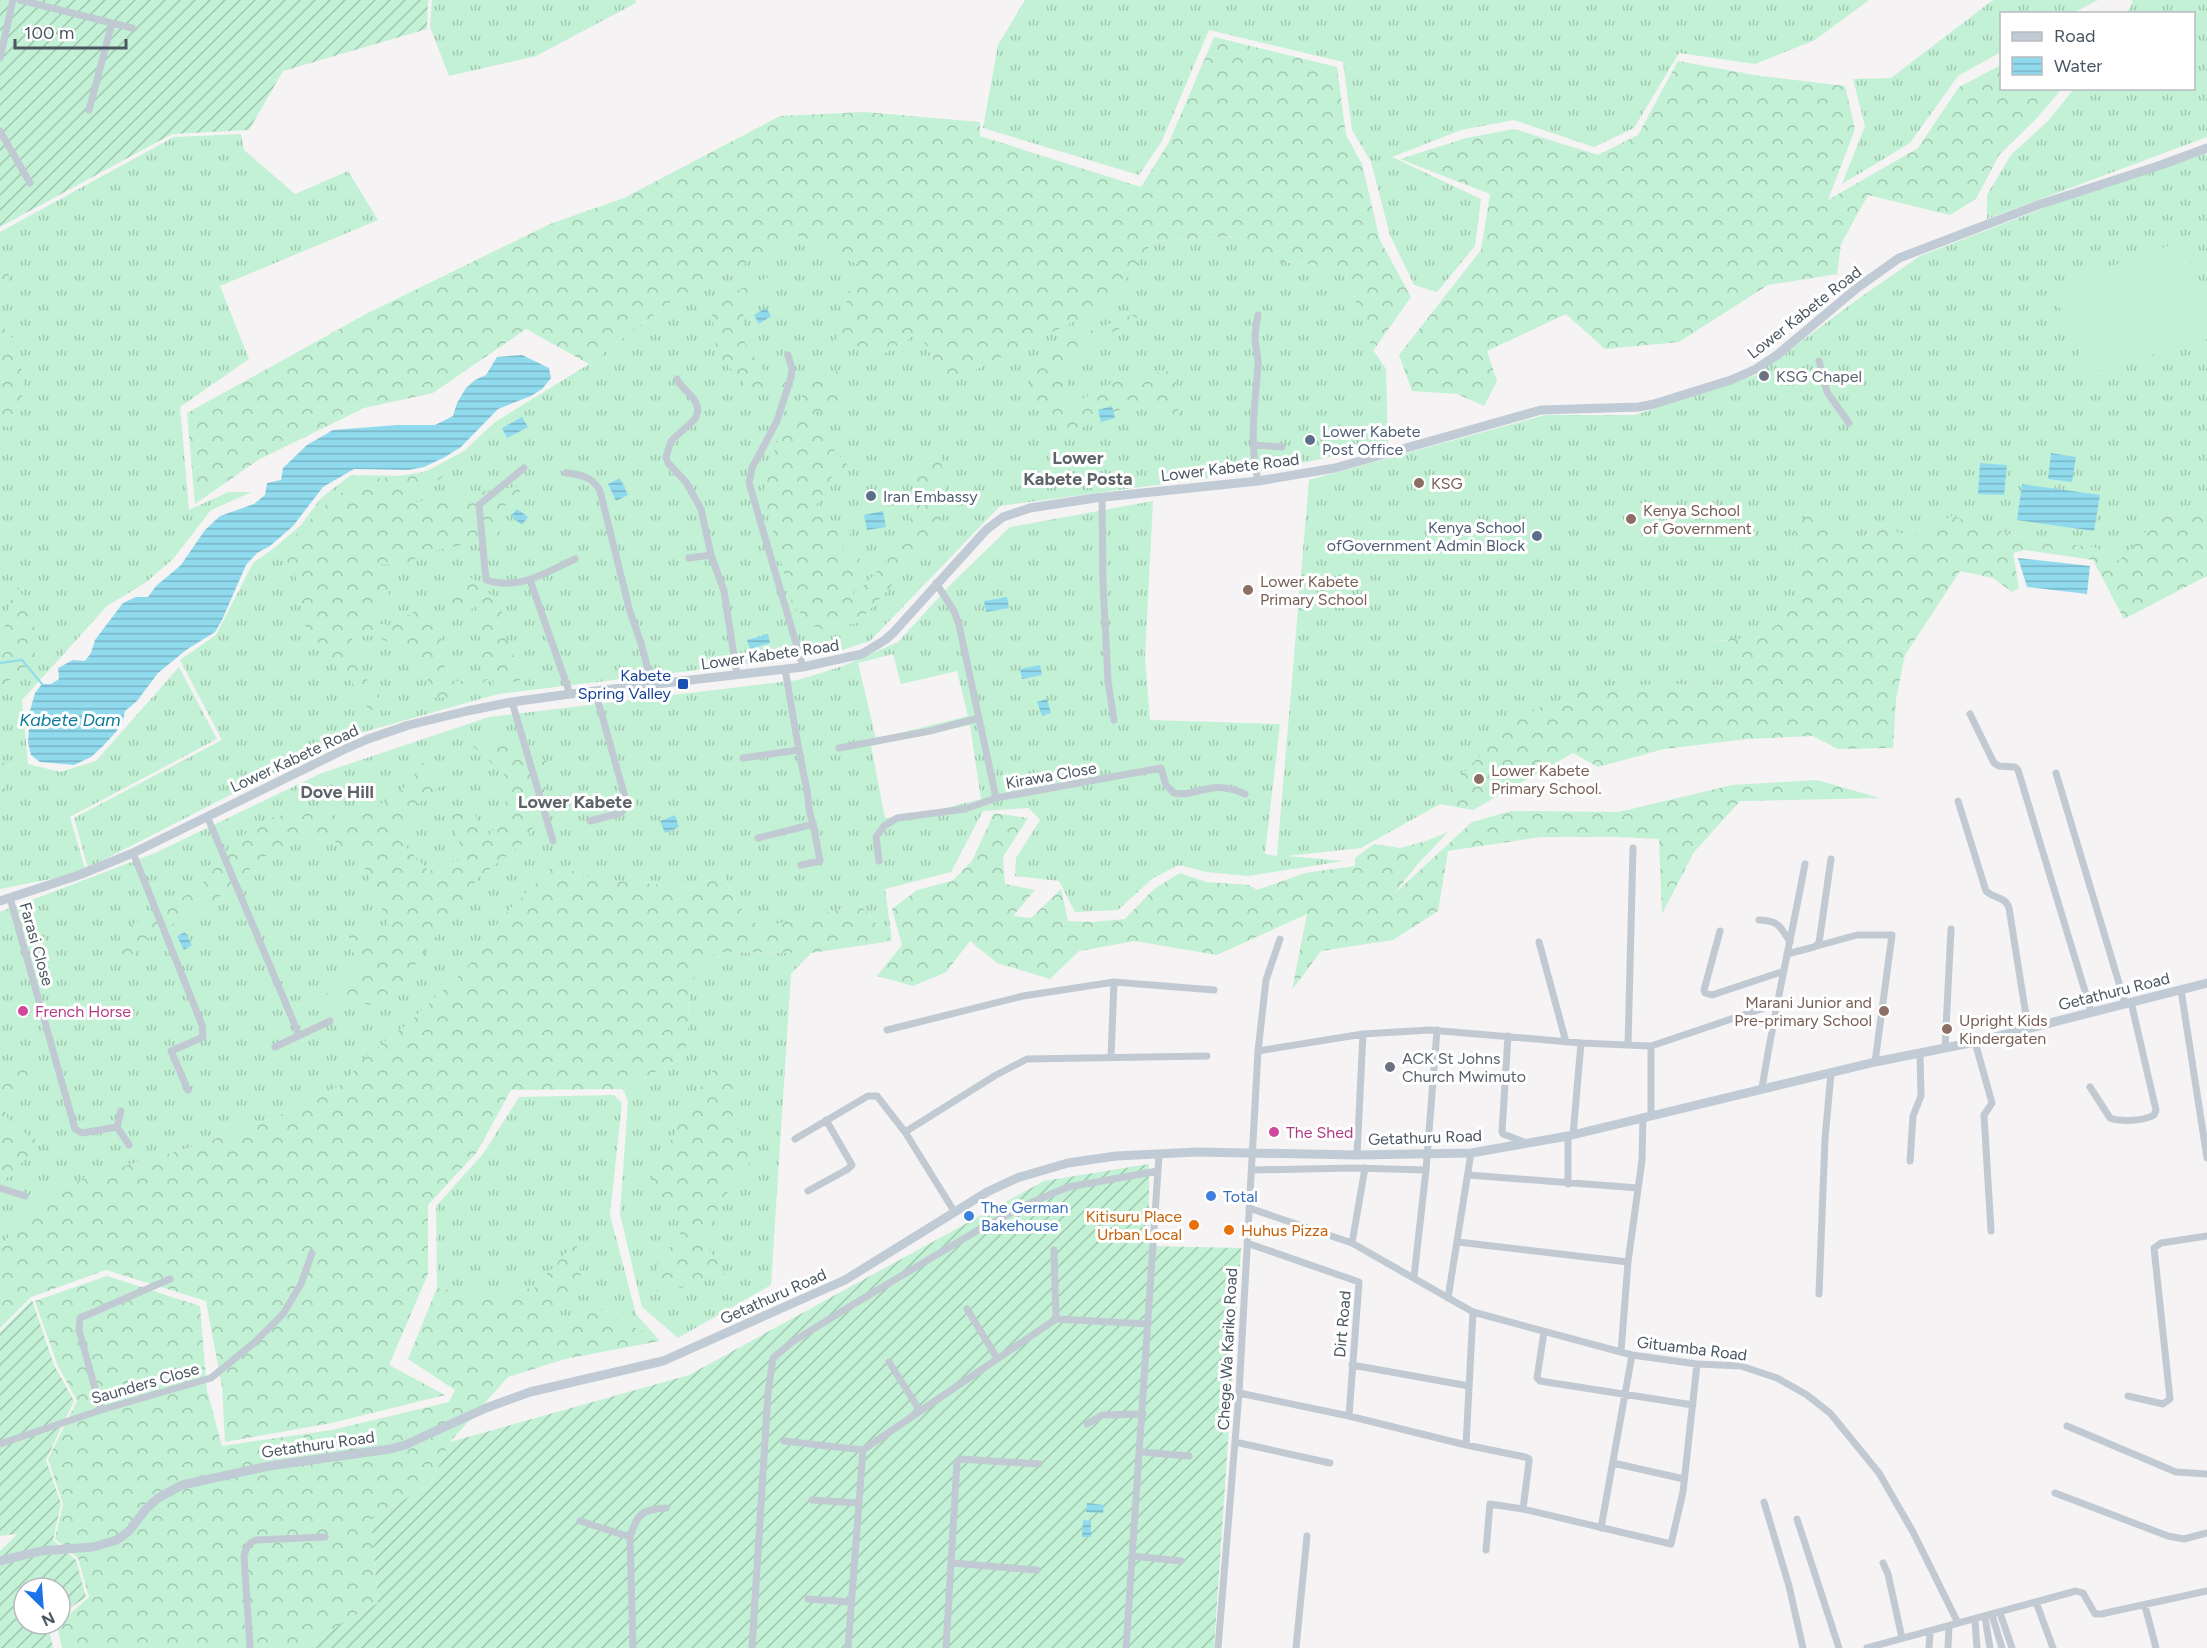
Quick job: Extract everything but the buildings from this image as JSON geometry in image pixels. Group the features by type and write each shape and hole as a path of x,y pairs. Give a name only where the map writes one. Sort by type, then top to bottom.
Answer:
{"main road":[{"name":"Lower Kabete Road","path":"0,901 79,875 133,853 368,739 432,720 512,702 803,667 862,654 893,633 986,530 1003,517 1030,508 1102,497 1258,481 1353,464 1541,410 1654,404 1745,375 1767,362 1857,288 1899,258 2038,205 2207,148"},
{"name":"Getathuru Road","path":"0,1561 41,1551 93,1547 117,1539 129,1531 158,1498 182,1485 269,1466 390,1449 405,1445 486,1408 530,1392 663,1361 845,1280 987,1192 1017,1178 1068,1163 1116,1156 1229,1152 1253,1155 1471,1153 1571,1135 1762,1088 1975,1041 2207,983"}],"street":[{"path":"0,58 13,0"},
{"path":"20,0 132,28"},
{"path":"89,110 112,23"},
{"path":"0,131 30,183"},
{"path":"1258,315 1255,338 1258,362 1253,445 1258,481"},
{"path":"788,355 792,369 791,377 777,421 752,468 749,483 803,667"},
{"path":"1819,362 1827,392 1850,423"},
{"path":"677,379 696,401 698,411 694,419 671,441 666,457 668,463 686,482 701,509 711,555 724,591 737,675"},
{"path":"1253,445 1282,447"},
{"path":"524,468 481,503 478,508 486,580 497,584 530,580 575,559"},
{"path":"566,473 585,476 596,484 600,491 630,612 652,685"},
{"path":"1102,497 1103,595 1108,681 1114,720"},
{"path":"689,558 711,555"},
{"path":"530,580 570,694"},
{"name":"Kirawa Close","path":"936,583 954,611 959,625 996,798 1161,768 1166,785 1174,793 1188,794 1224,787 1245,794"},
{"path":"785,669 820,861 801,865"},
{"path":"590,821 621,813 627,804 595,691"},
{"path":"512,702 553,841"},
{"path":"1970,714 1994,763 1999,766 2015,767 2018,770 2091,1011"},
{"path":"839,748 930,731 979,718"},
{"path":"743,758 798,750"},
{"path":"2056,773 2128,1003 2156,1110 2154,1115 2142,1119 2115,1120 2107,1116 2090,1087"},
{"path":"879,861 876,837 884,826 897,818 965,809 996,798"},
{"path":"1958,801 1986,891 1991,896 2001,897 2007,903 2028,1028"},
{"path":"207,816 299,1035"},
{"path":"758,838 813,823"},
{"path":"1628,1045 1633,848"},
{"path":"133,853 202,1025 203,1037 171,1051 188,1090"},
{"path":"1817,946 1831,859"},
{"path":"1762,1088 1776,1004 1805,864"},
{"name":"Farasi Close","path":"10,898 75,1129 82,1133 117,1127"},
{"path":"1759,920 1773,921 1779,925 1790,942"},
{"path":"1945,1048 1951,929"},
{"path":"1720,931 1705,993 1712,995 1784,971"},
{"path":"1787,954 1857,935 1892,935 1875,1062"},
{"name":"Chege Wa Kariko Road","path":"1218,1648 1239,1393 1258,1051 1266,980 1280,939"},
{"path":"1539,942 1566,1042"},
{"path":"887,1030 1023,996 1114,982 1214,990"},
{"path":"1111,1057 1114,982"},
{"path":"2181,990 2207,1158"},
{"path":"1258,1051 1363,1034 1437,1030 1566,1042 1651,1046 1776,1004"},
{"path":"275,1047 330,1021"},
{"path":"1414,1277 1426,1170 1437,1030"},
{"path":"1357,1155 1363,1034"},
{"path":"1508,1036 1502,1132 1527,1143"},
{"path":"1975,1041 1992,1103 1984,1115 1992,1231"},
{"path":"1568,1184 1581,1043"},
{"path":"1622,1352 1628,1262 1647,1116 1651,1046"},
{"path":"1910,1161 1913,1116 1921,1096 1920,1053"},
{"path":"905,1132 996,1075 1027,1059 1207,1056"},
{"path":"1819,1294 1825,1139 1831,1073"},
{"path":"795,1139 873,1095 877,1096 905,1132 954,1211"},
{"path":"121,1111 117,1127 129,1145"},
{"path":"808,1191 851,1167 852,1163 826,1120"},
{"path":"1448,1298 1471,1153"},
{"path":"1126,1648 1159,1155"},
{"path":"1252,1170 1365,1168 1426,1170"},
{"path":"1352,1243 1365,1168"},
{"path":"752,1648 768,1393 773,1358 776,1354 919,1265 1030,1203 1068,1187 1158,1171"},
{"path":"1468,1176 1638,1188"},
{"path":"0,1188 25,1196"},
{"name":"Gituamba Road","path":"1249,1208 1352,1243 1473,1312 1632,1355 1697,1364 1741,1366 1777,1378 1807,1395 1830,1413 1878,1473 1913,1532 1958,1623"},
{"path":"2128,1396 2163,1404 2170,1398 2154,1248 2161,1243 2207,1236"},
{"path":"1458,1242 1628,1262"},
{"name":"Dirt Road","path":"1247,1244 1358,1280 1349,1416"},
{"path":"1053,1250 1056,1319"},
{"name":"Saunders Close","path":"0,1444 101,1410 212,1378 255,1342 283,1314 301,1284 312,1253"},
{"path":"101,1410 79,1330 80,1318 170,1279"},
{"path":"967,1309 997,1358"},
{"path":"1466,1445 1473,1312"},
{"path":"784,1442 863,1450 1056,1319 1148,1324"},
{"path":"1544,1332 1538,1378 1540,1381 1693,1405"},
{"path":"1601,1528 1632,1355"},
{"path":"889,1362 920,1412"},
{"path":"1486,1550 1490,1504 1523,1509 1671,1544 1684,1479 1697,1364"},
{"path":"1352,1365 1469,1386"},
{"path":"1239,1393 1349,1416 1529,1459 1523,1509"},
{"path":"1087,1424 1102,1415 1143,1414"},
{"path":"2067,1426 2176,1472 2207,1474"},
{"path":"1235,1442 1330,1463"},
{"path":"848,1648 863,1450"},
{"path":"1140,1452 1189,1456"},
{"path":"946,1648 957,1462 960,1459 1039,1464"},
{"path":"1613,1463 1684,1479"},
{"path":"2055,1493 2168,1536 2184,1539 2207,1533"},
{"path":"812,1500 858,1503"},
{"path":"1764,1502 1789,1586 1803,1648"},
{"path":"633,1648 630,1537 636,1520 646,1510 666,1508"},
{"path":"1797,1519 1839,1648"},
{"path":"580,1521 630,1537"},
{"path":"1296,1648 1307,1536"},
{"path":"250,1648 244,1556 250,1542 325,1537"},
{"path":"1132,1556 1181,1561"},
{"path":"952,1563 1037,1570"},
{"path":"1883,1563 1888,1574 1902,1638"},
{"path":"1867,1648 1882,1646 1902,1638 2076,1591 2083,1593 2095,1614 2145,1606 2207,1591"},
{"path":"808,1599 851,1602"},
{"path":"2036,1602 2053,1648"},
{"path":"2145,1606 2156,1648"},
{"path":"1990,1648 1992,1615"},
{"path":"1992,1615 2002,1648"},
{"path":"1992,1615 2012,1648"},
{"path":"1975,1620 1977,1648"},
{"path":"1948,1648 1949,1626"},
{"path":"1929,1648 1930,1632"}],"green space":[{"path":"0,0 428,0 427,29 283,71 249,130 172,134 0,227"},
{"path":"432,0 635,0 636,3 536,56 449,76 430,27"},
{"path":"1025,0 1869,0 1815,40 1755,64 1679,53 1634,128 1594,147 1514,120 1461,130 1392,157 1481,199 1475,246 1437,292 1414,285 1390,235 1371,162 1352,130 1343,62 1209,30 1162,141 1139,175 983,128 998,45"},
{"path":"1993,0 2098,0 2075,12 2000,12 2000,53 1958,76 1910,143 1842,184 1865,126 1853,79 1891,78"},
{"path":"2131,0 2207,0 2207,137 1987,219 1987,195 2011,155 2047,122 2073,90 2195,90 2195,12 2128,12 2133,2"},
{"path":"1214,37 1337,67 1346,135 1362,164 1380,240 1411,297 1373,351 1344,267 1259,260 1238,236 1153,241 1108,305 946,384 919,332 885,353 835,341 858,264 798,236 672,301 589,364 526,329 433,393 364,408 258,460 195,504 187,413 368,313 550,224 624,198 780,116 865,112 980,122 980,136 1141,187 1169,142"},
{"path":"1678,61 1760,76 1845,86 1855,129 1828,200 1918,148 1959,87 2000,66 2000,90 2061,90 2035,120 1999,155 1976,199 1950,215 1868,195 1841,244 1837,274 1768,285 1679,342 1605,349 1566,314 1487,351 1497,381 1484,406 1457,394 1412,391 1399,355 1481,250 1490,194 1400,159 1466,138 1514,129 1598,155 1638,135"},
{"path":"241,134 244,150 295,194 348,171 378,220 220,286 249,359 180,407 189,510 228,492 252,492 211,510 173,559 145,583 107,606 22,700 28,764 60,772 96,761 179,667 217,739 70,817 86,872 0,889 0,232 174,137"},
{"path":"2207,153 2207,501 2159,518 2119,562 2096,548 2012,535 1952,516 1913,538 1886,528 1848,542 1794,532 1801,584 1783,620 1756,639 1712,640 1729,641 1749,665 1738,686 1660,684 1460,776 1440,804 1361,848 1287,856 1344,861 1248,876 1206,872 1179,865 1153,878 1118,910 1075,912 1059,881 1015,876 1016,858 1040,820 1029,808 983,811 951,872 885,889 892,941 860,905 760,928 737,904 723,874 688,887 593,879 555,865 503,916 466,969 406,1025 363,1059 346,1082 288,1112 196,1146 86,1177 32,1204 0,1249 0,912 155,853 322,773 489,717 798,680 843,666 898,642 949,586 1010,527 1153,501 1145,658 1150,720 1280,724 1265,854 1277,856 1309,480 1545,415 1635,415 1756,375 1920,256 2070,198","holes":["893,654 901,684 957,671 968,716 876,739 858,663","970,725 981,799 934,811 885,818 871,746"]},
{"path":"798,236 858,264 885,353 919,332 946,384 1107,305 1153,241 1238,236 1259,260 1344,267 1373,350 1386,369 1388,445 1269,470 1000,506 870,641 830,654 498,694 339,739 88,868 74,818 222,740 180,660 216,635 253,563 301,525 321,498 351,475 406,476 427,471 464,451 495,422 589,364 672,301"},
{"path":"2182,241 2207,307 2207,339 2088,373 2051,288"},
{"path":"10,252 8,280 0,283 0,256"},
{"path":"791,268 743,311 745,343 766,374 812,380 841,370 844,408 814,412 831,437 835,452 850,467 832,476 815,508 829,525 851,532 841,551 860,559 853,595 880,568 897,546 909,522 914,507 912,473 940,453 947,503 923,550 858,623 819,630 793,607 763,492 777,443 805,391 753,394 717,353 712,312 740,289"},
{"path":"1155,307 1068,359 1066,407 1118,380 1173,370 1178,391 1178,436 1148,397 1070,433 1026,400 1033,369 1073,337"},
{"path":"0,323 17,344 25,388 10,429 0,421"},
{"path":"454,468 408,503 528,485 506,503 499,537 429,552 402,565 368,564 389,576 389,599 377,608 370,623 389,625 422,608 442,626 440,654 449,682 488,679 464,693 439,698 421,696 429,677 403,652 379,638 369,636 352,638 356,666 392,711 369,710 353,684 306,628 294,570 279,552 324,506 355,482"},
{"path":"2207,501 2207,576 2124,619 2093,560 2025,550 2013,553 2019,588 2012,592 1993,578 1960,571 1905,655 1896,699 1893,748 1838,749 1813,736 1747,739 1664,749 1598,767 1573,753 1473,810 1440,804 1460,776 1522,714 1598,686 1660,684 1738,686 1749,665 1729,641 1695,638 1756,639 1783,620 1801,584 1794,532 1810,510 1848,542 1886,528 1913,537 1952,516 2012,535 2096,548 2119,561 2159,518"},
{"path":"468,575 496,599 506,621 506,636 518,667 520,680 493,688 494,674 482,669 478,652 483,620 475,606 462,617 441,601 452,588 464,589"},
{"path":"15,582 34,615 35,659 0,688 0,635 4,630"},
{"path":"0,732 6,785 0,803"},
{"path":"498,738 549,762 544,803 526,841 478,878 408,975 389,1006 318,1001 358,967 348,934 389,926 361,859 334,841 299,841 262,858 216,899 142,942 125,972 119,932 198,889 239,838 266,819 317,807 346,821 397,796 423,763 442,785 410,810 403,844 429,871 463,858 458,837 448,818 473,806 482,843 506,816 504,774 468,742"},
{"path":"1817,780 1880,798 1740,801 1694,852 1662,914 1659,839 1541,837 1448,851 1438,911 1393,940 1321,951 1292,990 1307,914 1217,955 1135,941 1079,951 1050,979 997,963 970,941 946,972 913,986 877,976 902,945 892,909 917,890 952,881 972,861 994,813 1028,818 1003,857 1005,884 1035,890 1013,916 1031,918 1061,889 1068,921 1092,922 1125,919 1154,889 1180,873 1206,882 1249,885 1257,890 1305,873 1355,866 1355,858 1374,844 1400,848 1448,832 1394,894 1472,822 1511,811 1619,812 1732,785"},
{"path":"555,864 593,879 688,887 723,874 737,904 760,928 860,905 892,941 811,953 715,952 690,983 686,1056 623,1089 511,1090 477,1152 428,1205 428,1274 389,1365 445,1395 332,1423 225,1442 222,1387 206,1301 106,1270 31,1297 0,1328 0,1249 32,1204 86,1177 196,1146 288,1112 346,1082 363,1059 406,1025 466,969 503,916"},
{"path":"715,952 811,953 791,974 771,1285 678,1338 642,1307 620,1214 628,1101 623,1089 686,1056 690,983"},
{"path":"719,1062 736,1091 739,1140 755,1156 727,1193 703,1241 726,1274 657,1295 657,1261 680,1236 677,1204 646,1191 691,1100"},
{"path":"0,1064 41,1070 0,1102"},
{"path":"614,1095 622,1103 610,1215 636,1314 660,1341 604,1310 543,1324 581,1278 488,1295 437,1288 436,1206 483,1154 519,1097"},
{"path":"0,1102 11,1125 41,1143 0,1185"},
{"path":"1149,1164 1149,1246 1241,1248 1214,1648 306,1648 342,1623 378,1603 371,1518 430,1485 450,1442 689,1375 1044,1181"},
{"path":"576,1242 581,1278 544,1323 604,1310 660,1341 565,1359 508,1377 450,1442 430,1485 371,1518 378,1603 342,1623 306,1648 62,1648 59,1636 72,1636 72,1612 89,1597 78,1558 55,1539 63,1504 48,1459 77,1401 57,1364 35,1301 107,1276 200,1306 207,1390 222,1446 332,1430 449,1402 455,1390 408,1359 437,1288 488,1295 534,1288"},
{"path":"32,1300 54,1365 74,1401 46,1460 61,1504 53,1540 76,1560 86,1597 72,1607 72,1576 12,1576 12,1636 50,1636 53,1648 0,1648 0,1551 17,1534 0,1536 0,1332"}],"water":[{"path":"766,308 771,316 759,324 754,315"},
{"name":"Kabete Dam","path":"522,355 549,368 551,378 542,389 531,396 498,409 461,447 424,467 408,470 354,469 323,487 293,526 270,546 257,553 246,565 215,632 186,650 158,673 137,701 125,711 122,725 91,757 74,765 40,762 31,755 28,743 30,711 35,693 42,684 51,684 59,679 58,668 73,660 85,661 91,653 95,640 123,603 136,597 148,597 156,586 181,565 205,530 220,516 254,504 265,495 267,483 281,480 283,468 307,445 333,430 397,425 435,425 453,416 457,403 466,388 475,380 486,375 497,357"},
{"path":"1112,406 1115,418 1101,422 1098,410"},
{"path":"522,417 528,427 507,438 502,428"},
{"path":"2051,453 2076,457 2072,482 2048,479"},
{"path":"1980,463 2007,465 2004,495 1978,494"},
{"path":"620,478 628,495 616,501 608,484"},
{"path":"2022,484 2100,495 2094,531 2017,520"},
{"path":"517,509 528,517 522,525 511,516"},
{"path":"883,511 886,527 867,530 864,515"},
{"path":"2018,558 2090,566 2087,594 2027,587"},
{"path":"1007,597 1009,608 986,612 984,601"},
{"path":"768,634 770,643 750,649 747,640"},
{"path":"1040,665 1042,675 1022,679 1020,669"},
{"path":"1047,699 1051,713 1042,716 1037,702"},
{"path":"675,815 679,827 665,833 660,821"},
{"path":"185,932 192,945 184,950 177,936"},
{"path":"1087,1503 1104,1505 1103,1513 1086,1512"},
{"path":"1083,1520 1091,1521 1091,1537 1082,1537"}],"waterway":[{"path":"0,663 22,660 42,684"}],"place":[{"name":"KSG Chapel","path":"1764,376"},
{"name":"Lower Kabete Post Office","path":"1310,440"},
{"name":"KSG","path":"1419,483"},
{"name":"Iran Embassy","path":"871,496"},
{"name":"Kenya School of Government","path":"1631,519"},
{"name":"Kenya School ofGovernment Admin Block","path":"1537,536"},
{"name":"Lower Kabete Primary School","path":"1248,590"},
{"name":"Kabete Spring Valley","path":"683,684"},
{"name":"Lower Kabete Primary School.","path":"1479,779"},
{"name":"French Horse","path":"23,1011"},
{"name":"Marani Junior and Pre-primary School","path":"1884,1011"},
{"name":"Upright Kids Kindergaten","path":"1947,1029"},
{"name":"ACK St Johns Church Mwimuto","path":"1390,1067"},
{"name":"The Shed","path":"1274,1132"},
{"name":"Total","path":"1211,1196"},
{"name":"The German Bakehouse","path":"969,1216"},
{"name":"Kitisuru Place Urban Local","path":"1194,1225"},
{"name":"Huhus Pizza","path":"1229,1230"}],"district":[{"name":"Lower Kabete Posta","path":"1078,468"},
{"name":"Dove Hill","path":"337,792"},
{"name":"Lower Kabete","path":"575,802"}]}
